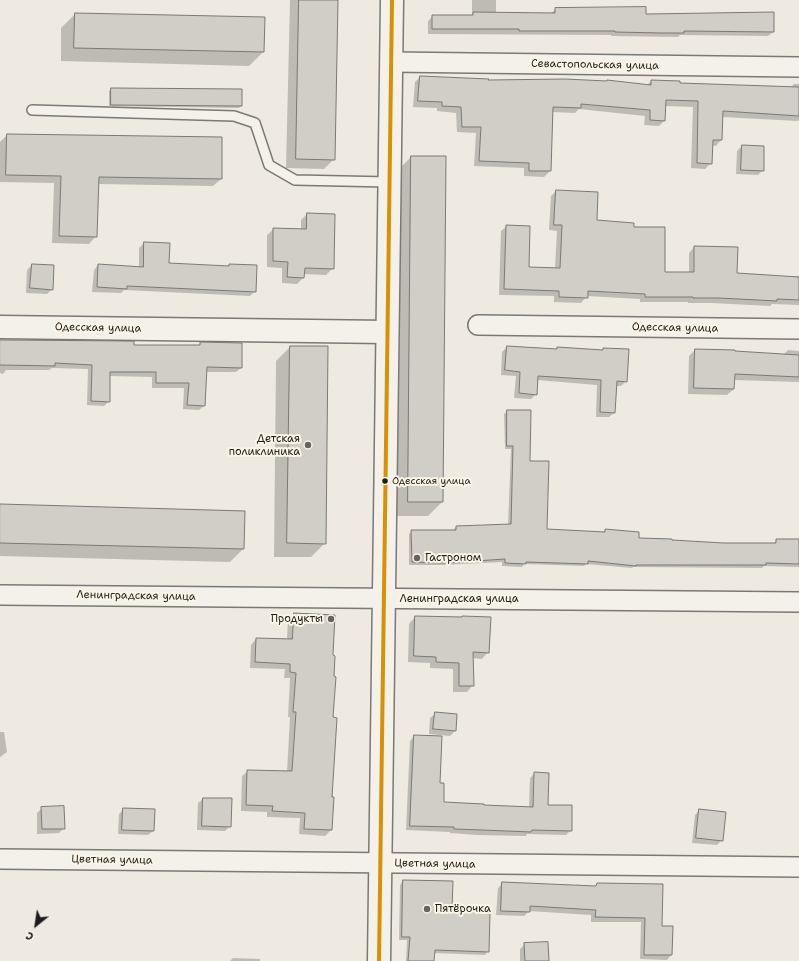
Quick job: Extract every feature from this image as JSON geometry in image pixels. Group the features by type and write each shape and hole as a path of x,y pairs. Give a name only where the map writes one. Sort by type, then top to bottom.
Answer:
{"main road":[{"path":"379,961 392,0"},
{"name":"Одесская улица","path":"0,327 387,332"}],"street":[{"name":"Севастопольская улица","path":"391,62 799,67"},
{"name":"Одесская улица","path":"478,325 799,329"},
{"name":"Ленинградская улица","path":"0,595 799,602"},
{"name":"Цветная улица","path":"0,859 799,867"}],"lane":[{"path":"32,110 234,116 255,123 268,165 295,180 389,182"}],"building":[{"path":"299,0 338,0 335,160 296,159"},
{"path":"646,7 646,14 774,12 774,32 684,31 684,33 662,33 615,31 519,31 519,29 432,29 432,15 473,15 473,12 555,13 555,8"},
{"path":"75,13 265,17 264,52 74,48"},
{"path":"420,76 489,79 488,80 607,80 651,85 651,80 680,81 680,83 799,87 799,116 723,111 722,140 713,140 712,164 697,163 698,101 666,100 665,121 650,120 650,110 581,104 581,108 553,107 551,171 529,171 529,163 479,161 481,127 462,127 461,107 442,106 442,102 418,101"},
{"path":"111,88 242,89 242,106 111,105"},
{"path":"7,134 222,137 222,179 99,177 97,237 59,236 61,176 6,175"},
{"path":"742,145 764,146 764,171 741,170"},
{"path":"411,156 446,156 443,502 408,502"},
{"path":"556,190 598,192 597,220 634,223 634,227 665,227 665,272 694,272 694,246 738,247 737,273 799,277 799,300 777,299 777,301 693,297 645,297 645,294 588,291 588,298 559,297 559,291 504,289 506,225 530,226 529,267 560,268 562,225 554,225"},
{"path":"307,213 335,214 334,269 305,268 304,278 287,277 288,262 273,261 273,228 306,229"},
{"path":"144,242 170,243 169,263 229,266 229,264 257,265 256,292 127,286 127,289 97,287 98,264 143,267"},
{"path":"32,264 54,265 53,290 30,288"},
{"path":"0,340 134,341 134,345 200,345 200,342 242,343 242,368 207,367 205,406 187,405 189,383 156,383 156,372 110,372 110,402 91,401 92,365 55,363 55,366 0,365"},
{"name":"Детская поликлиника","path":"290,346 328,346 326,544 287,543"},
{"path":"507,346 557,349 557,347 603,350 603,348 629,349 627,382 617,381 615,413 600,412 601,380 538,376 537,395 519,393 520,372 505,370"},
{"path":"695,349 735,350 799,355 799,377 735,374 734,389 694,388"},
{"path":"507,410 531,410 530,461 549,461 547,529 605,532 605,529 639,532 639,538 724,543 776,543 776,539 799,539 799,564 766,563 766,565 636,566 588,561 588,564 526,562 526,564 505,563 505,559 446,563 412,562 411,530 456,530 456,526 511,524 513,446 507,446"},
{"path":"0,504 245,511 244,549 0,543"},
{"path":"294,613 335,615 333,655 335,656 334,676 336,677 333,717 337,718 332,797 334,797 332,830 304,829 305,813 272,811 273,806 246,805 247,770 292,771 296,712 293,712 296,673 290,672 290,664 255,662 256,638 292,639"},
{"path":"415,616 491,617 489,653 473,652 474,686 459,686 459,663 436,662 436,657 414,656"},
{"path":"435,712 457,714 456,731 433,729"},
{"path":"414,735 442,736 440,783 444,783 444,802 533,807 534,772 549,773 548,805 572,805 572,831 532,830 531,832 410,826"},
{"path":"203,798 232,798 231,827 202,826"},
{"path":"64,806 65,829 42,829 41,807"},
{"path":"123,808 155,809 154,831 122,830"},
{"path":"699,809 726,812 723,841 696,838"},
{"path":"403,880 453,881 452,910 490,912 489,952 435,950 434,961 408,961 410,937 402,937"},
{"path":"502,882 596,886 597,883 663,884 662,926 673,926 672,955 644,955 645,918 595,917 596,910 530,906 530,912 501,911"},
{"path":"548,942 549,961 525,961 524,943"}],"transit line":[{"path":"379,961 392,0"}],"place":[{"name":"Детская поликлиника","path":"308,445"},
{"name":"Одесская улица","path":"385,481"},
{"name":"Гастроном","path":"417,558"},
{"name":"Продукты","path":"331,619"},
{"name":"Пятёрочка","path":"427,909"}]}
